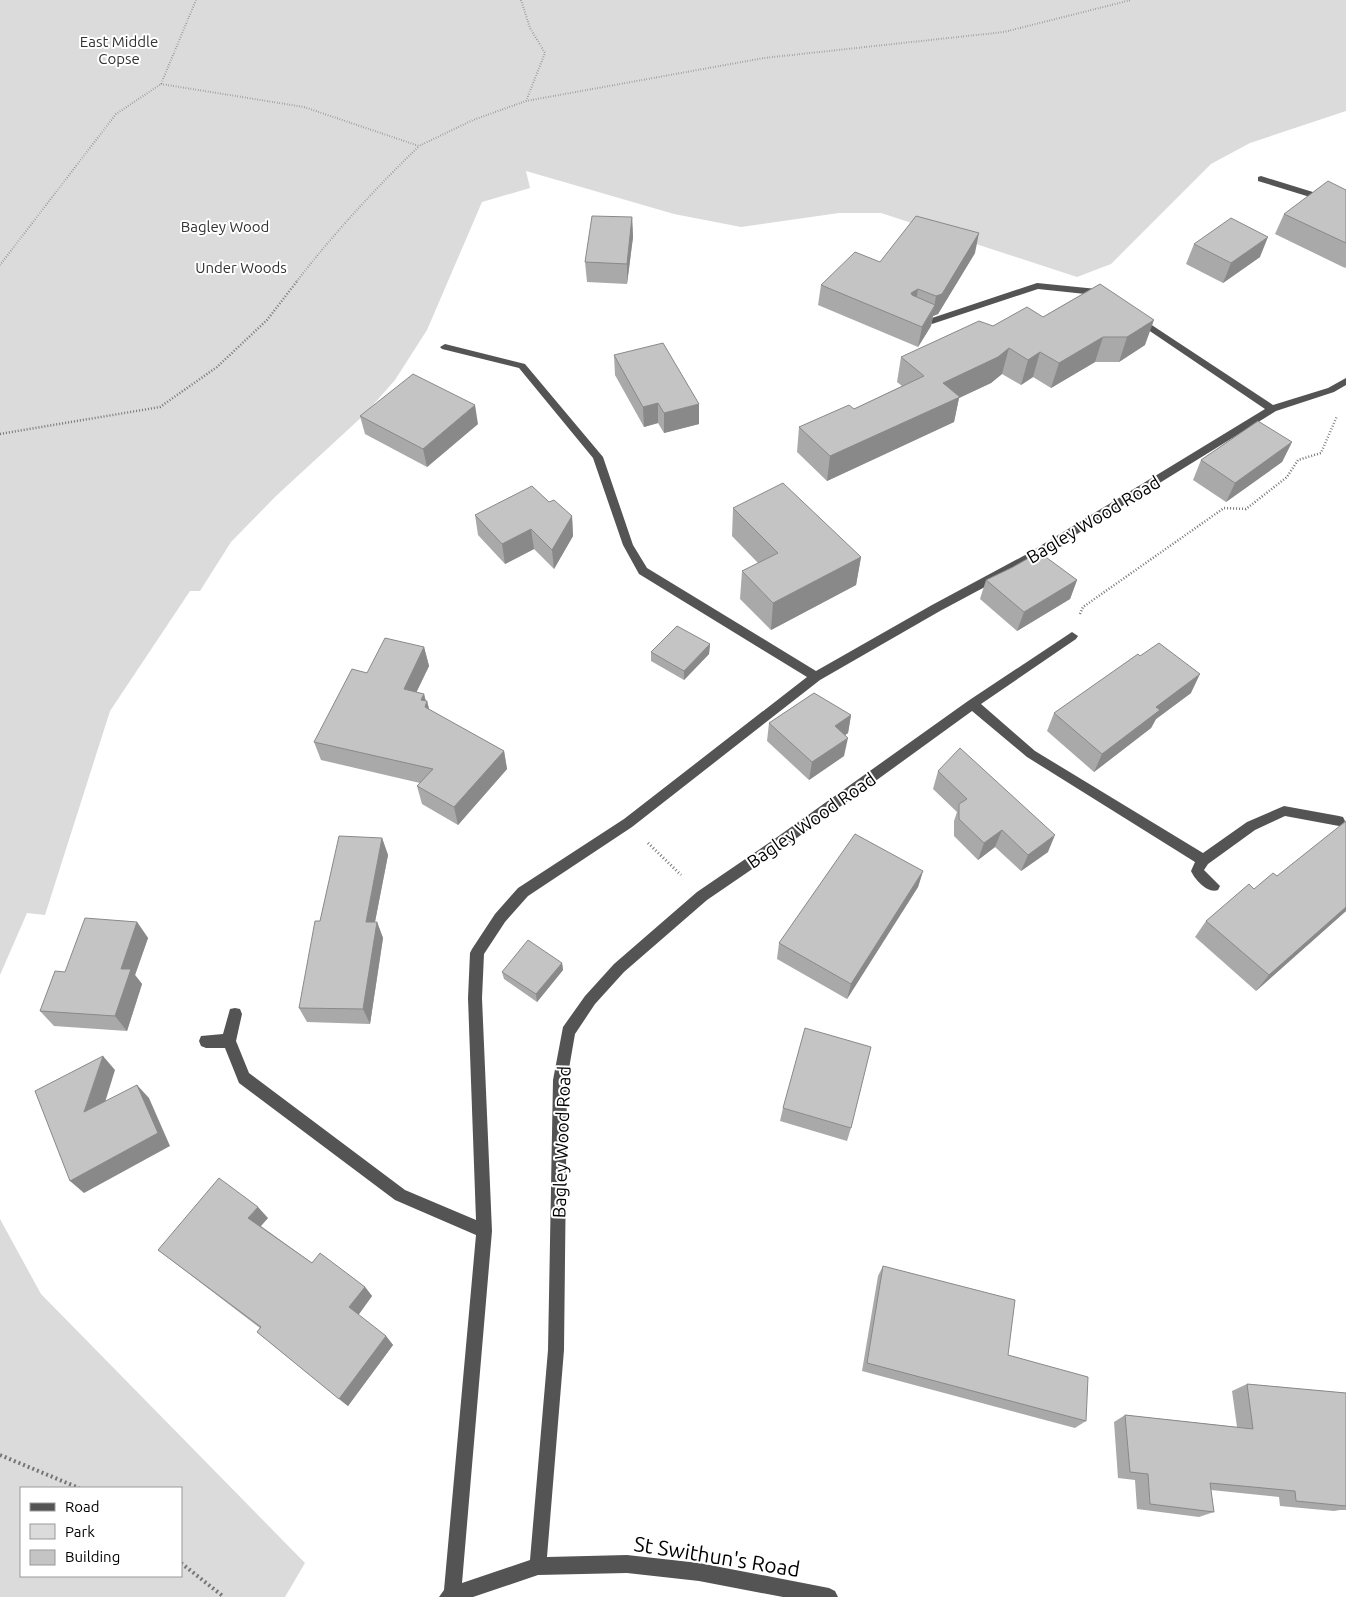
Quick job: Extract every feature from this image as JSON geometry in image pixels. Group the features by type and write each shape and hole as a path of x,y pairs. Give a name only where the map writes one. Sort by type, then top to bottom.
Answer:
{"street":[{"path":"1261,179 1326,199 1346,209"},
{"path":"914,314 932,321 1037,286 1097,292 1113,302"},
{"path":"1129,313 1272,409"},
{"path":"444,347 522,366 598,457 628,545 643,571 816,677"},
{"name":"Bagley Wood Road","path":"450,1596 484,1231 475,998 477,954 500,918 523,892 628,823 816,677 936,608 1031,557 1272,409 1330,390 1346,382"},
{"name":"Bagley Wood Road","path":"538,1566 556,1350 560,1080 568,1032 590,1000 619,968 702,896 778,844 972,704 1072,636"},
{"path":"972,704 1031,754 1203,860"},
{"path":"1213,886 1197,872 1203,860 1251,826 1284,811 1339,821"},
{"path":"235,1014 229,1041 244,1078 400,1195 484,1231"},
{"path":"206,1041 229,1041"},
{"name":"St Swithun's Road","path":"450,1596 538,1566 627,1564 698,1572 829,1597"}],"path":[{"path":"0,265 116,114 161,84 196,0"},
{"path":"521,0 530,33 545,53 526,101"},
{"path":"0,434 160,407 217,367 267,320 315,257 383,181 419,146 473,120 526,101 764,58 1004,32 1131,0"},
{"path":"161,84 304,107 419,146"},
{"path":"1072,636 1083,607 1224,508 1246,509 1287,476 1298,460 1321,453 1338,412 1337,402 1342,399 1330,390"},
{"path":"628,823 702,896"},
{"path":"0,1456 77,1487"},
{"path":"182,1564 224,1597"}],"green space":[{"name":"Under Woods","path":"0,0 1346,0 1346,111 1250,143 1211,164 1111,264 1077,277 881,213 839,213 741,227 674,214 526,171 530,188 482,202 427,330 395,380 365,414 276,496 231,542 200,591 190,591 110,711 45,915 27,913 0,975"},
{"path":"0,1219 41,1294 305,1563 285,1597 0,1597"}],"building":[{"path":"1328,181 1346,190 1346,243 1284,214"},
{"path":"592,216 632,217 627,264 585,262"},
{"path":"916,216 979,233 942,294 936,296 918,289 911,293 935,305 922,327 821,285 855,252 880,262"},
{"path":"1231,218 1268,237 1231,263 1194,244"},
{"path":"1100,284 1154,320 1127,337 1103,337 1059,363 1040,352 1028,360 1009,348 998,357 943,383 960,397 830,456 799,427 849,405 854,409 924,376 901,357 979,321 993,326 1027,307 1043,317"},
{"path":"663,343 699,404 664,413 658,403 643,407 614,355"},
{"path":"413,374 475,405 423,449 360,416"},
{"path":"1258,421 1292,442 1235,483 1201,460"},
{"path":"783,483 861,557 773,603 742,571 778,553 733,508"},
{"path":"532,486 549,502 554,500 572,516 552,550 531,529 502,544 475,515"},
{"path":"1039,552 1077,580 1024,612 986,580"},
{"path":"677,626 710,644 684,671 651,652"},
{"path":"385,638 424,647 404,689 424,694 421,700 427,701 425,707 504,751 454,807 417,786 433,769 314,742 352,669 367,673"},
{"path":"1159,643 1200,674 1156,707 1160,710 1102,754 1054,713 1138,654 1140,656"},
{"path":"814,693 851,715 835,726 848,738 812,762 769,723"},
{"path":"960,748 1055,835 1028,855 1002,830 984,843 959,819 959,804 967,799 938,771"},
{"path":"1346,821 1346,907 1269,975 1206,921 1249,884 1254,889 1273,873 1277,876"},
{"path":"855,834 923,871 851,984 779,943"},
{"path":"339,836 382,838 366,922 377,922 363,1009 299,1008 315,921 320,921"},
{"path":"85,918 137,922 121,969 131,969 115,1016 40,1011 55,971 65,972"},
{"path":"528,940 562,963 536,994 502,972"},
{"path":"805,1028 871,1047 851,1128 783,1108"},
{"path":"103,1056 84,1112 137,1085 158,1133 70,1181 35,1091"},
{"path":"219,1178 258,1207 248,1218 312,1263 320,1253 365,1287 349,1307 386,1336 339,1399 257,1332 261,1327 158,1250"},
{"path":"883,1266 1015,1300 1008,1355 1088,1377 1086,1421 867,1363"},
{"path":"1247,1384 1346,1393 1346,1506 1296,1501 1295,1491 1210,1483 1214,1512 1150,1504 1148,1474 1130,1472 1125,1415 1253,1429"}],"park label":[{"name":"East Middle Copse","path":"119,50"},
{"name":"Bagley Wood","path":"225,226"}]}
